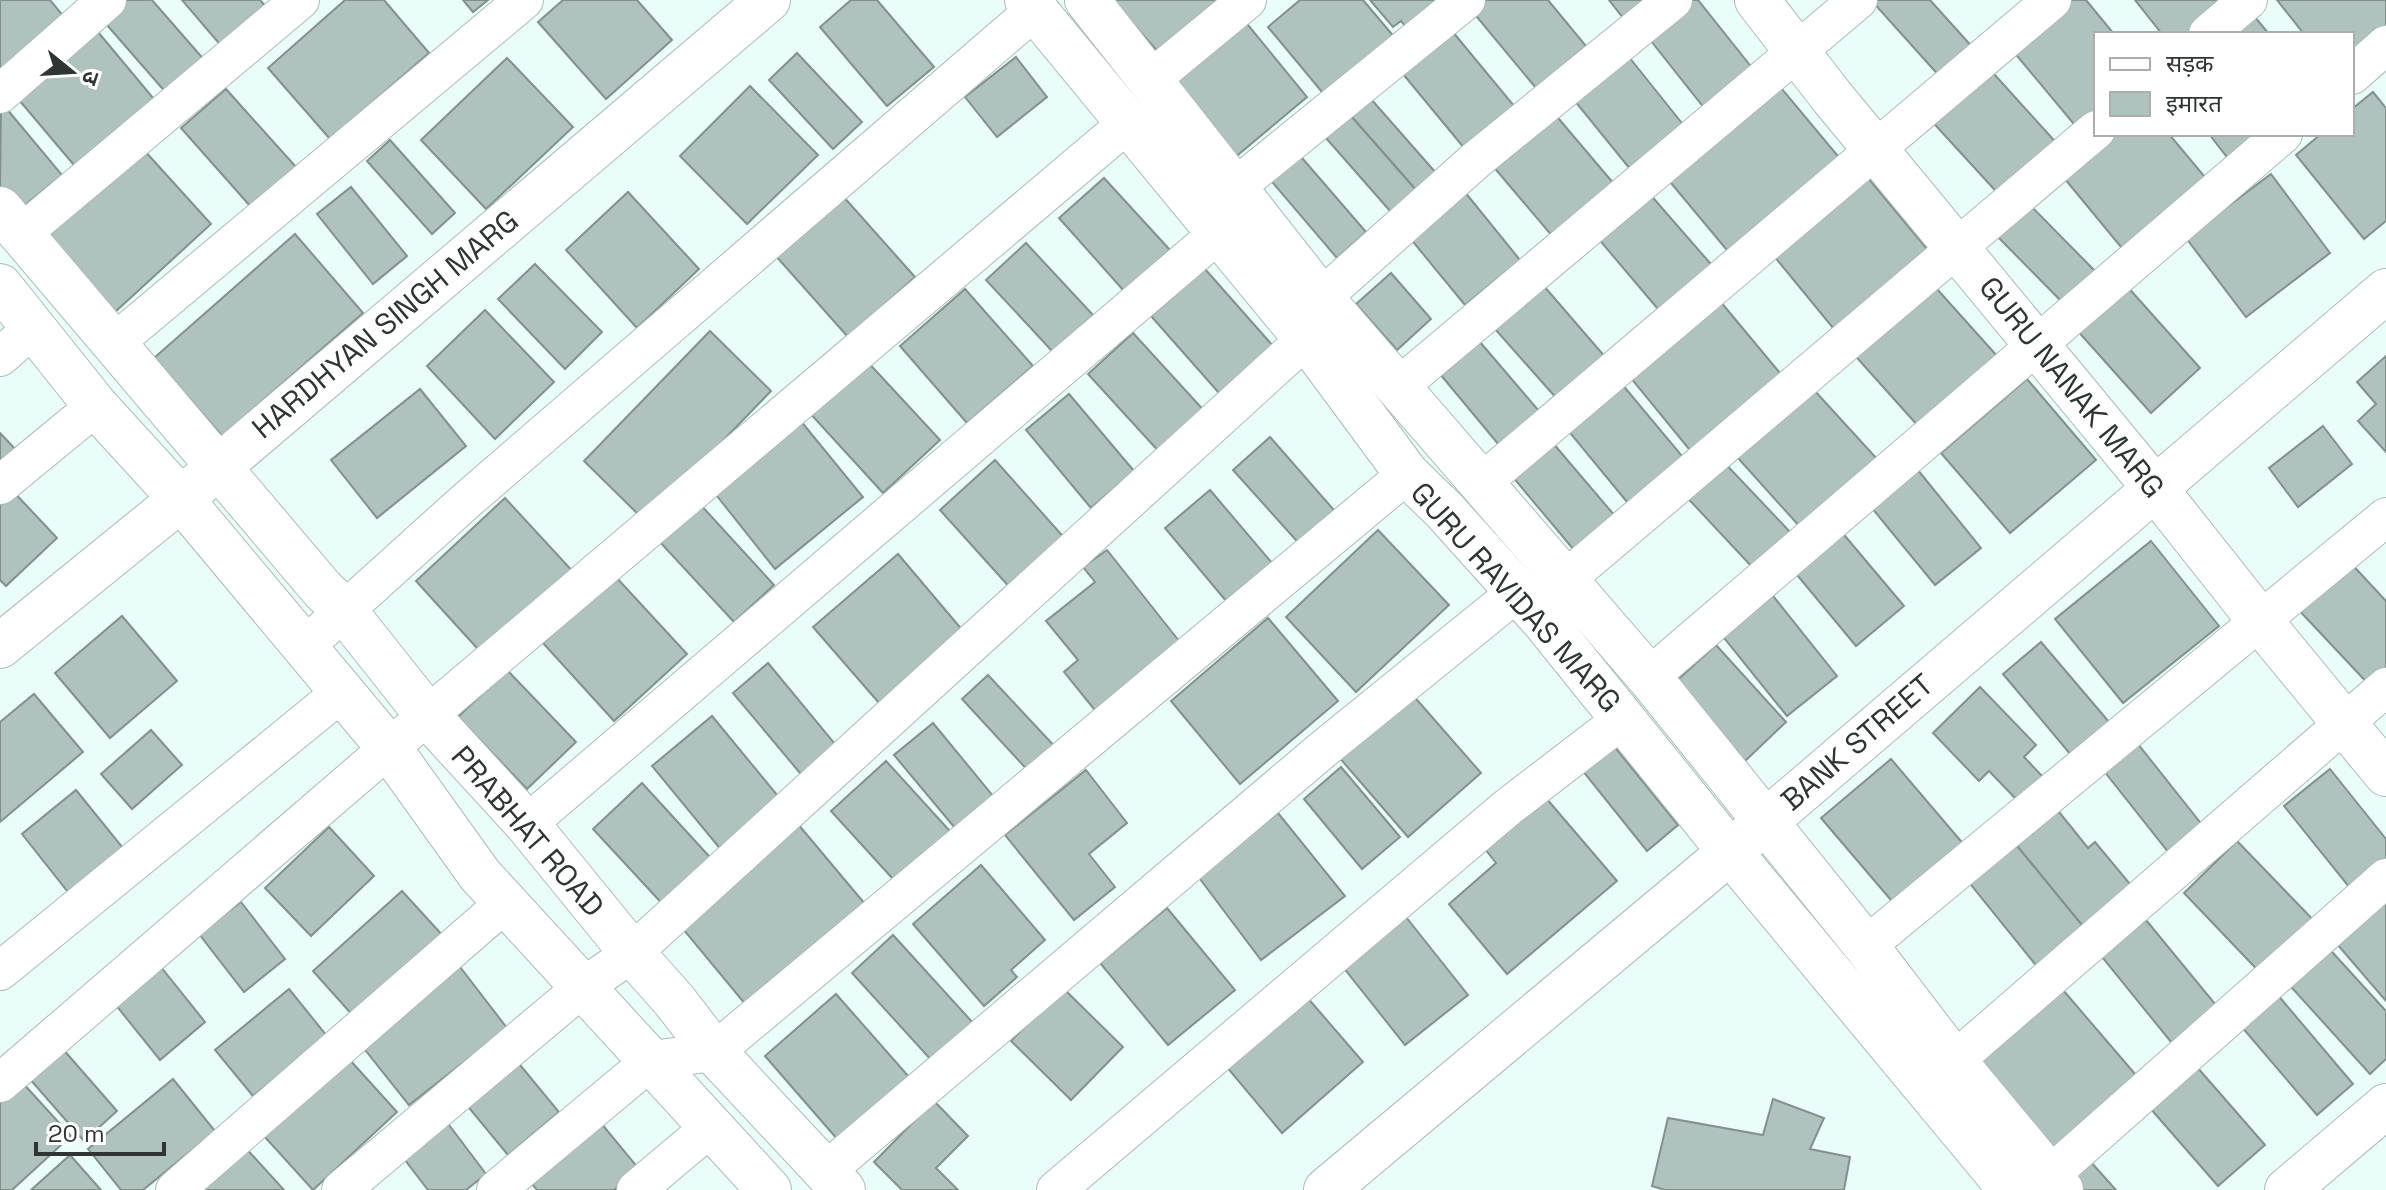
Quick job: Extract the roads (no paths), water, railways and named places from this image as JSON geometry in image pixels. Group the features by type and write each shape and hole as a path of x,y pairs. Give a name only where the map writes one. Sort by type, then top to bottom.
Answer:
{"street":[{"path":"0,94 107,0"},
{"path":"10,221 300,0"},
{"path":"113,344 524,0"},
{"name":"HARDHYAN SINGH MARG","path":"0,646 181,499 768,0"},
{"name":"GURU RAVIDAS MARG","path":"1087,0 1321,298 1649,677 1866,946 1954,1061 2040,1185"},
{"path":"1150,80 1247,0"},
{"path":"1233,189 1466,0"},
{"path":"1321,298 1476,160 1673,0"},
{"name":"GURU NANAK MARG","path":"1757,0 2386,774"},
{"path":"1398,387 1858,0"},
{"path":"1480,484 2052,0"},
{"path":"2210,32 2248,0"},
{"path":"304,647 343,609 1031,5"},
{"name":"GURU RAVIDAS MARG","path":"1031,5 1306,339 1407,474 1445,511 1517,592 1624,718 1730,852 2040,1185"},
{"path":"2354,73 2386,45"},
{"path":"0,1083 389,748 1128,123"},
{"path":"1566,579 2094,132"},
{"path":"1649,677 2281,136"},
{"name":"PRABHAT ROAD","path":"10,221 323,590 343,609 428,716 527,824 714,1052 835,1180"},
{"path":"527,824 1220,232"},
{"name":"PRABHAT ROAD","path":"0,286 96,406 181,499 389,748 480,875 769,1190"},
{"name":"BANK STREET","path":"1326,1190 1730,852 2386,291"},
{"path":"0,357 33,328"},
{"path":"341,1190 583,987 632,953 1306,339"},
{"path":"0,485 96,406"},
{"path":"496,1190 652,1060 714,1052 1407,474"},
{"path":"1866,946 2386,517"},
{"path":"835,1180 1309,761 1517,592"},
{"path":"1954,1061 2386,687"},
{"path":"0,971 342,692"},
{"path":"1056,1190 1508,807 1624,718"},
{"path":"2040,1185 2386,878"},
{"path":"175,1190 505,903"},
{"path":"2287,1190 2386,1106"},
{"path":"636,1190 712,1126"}]}
